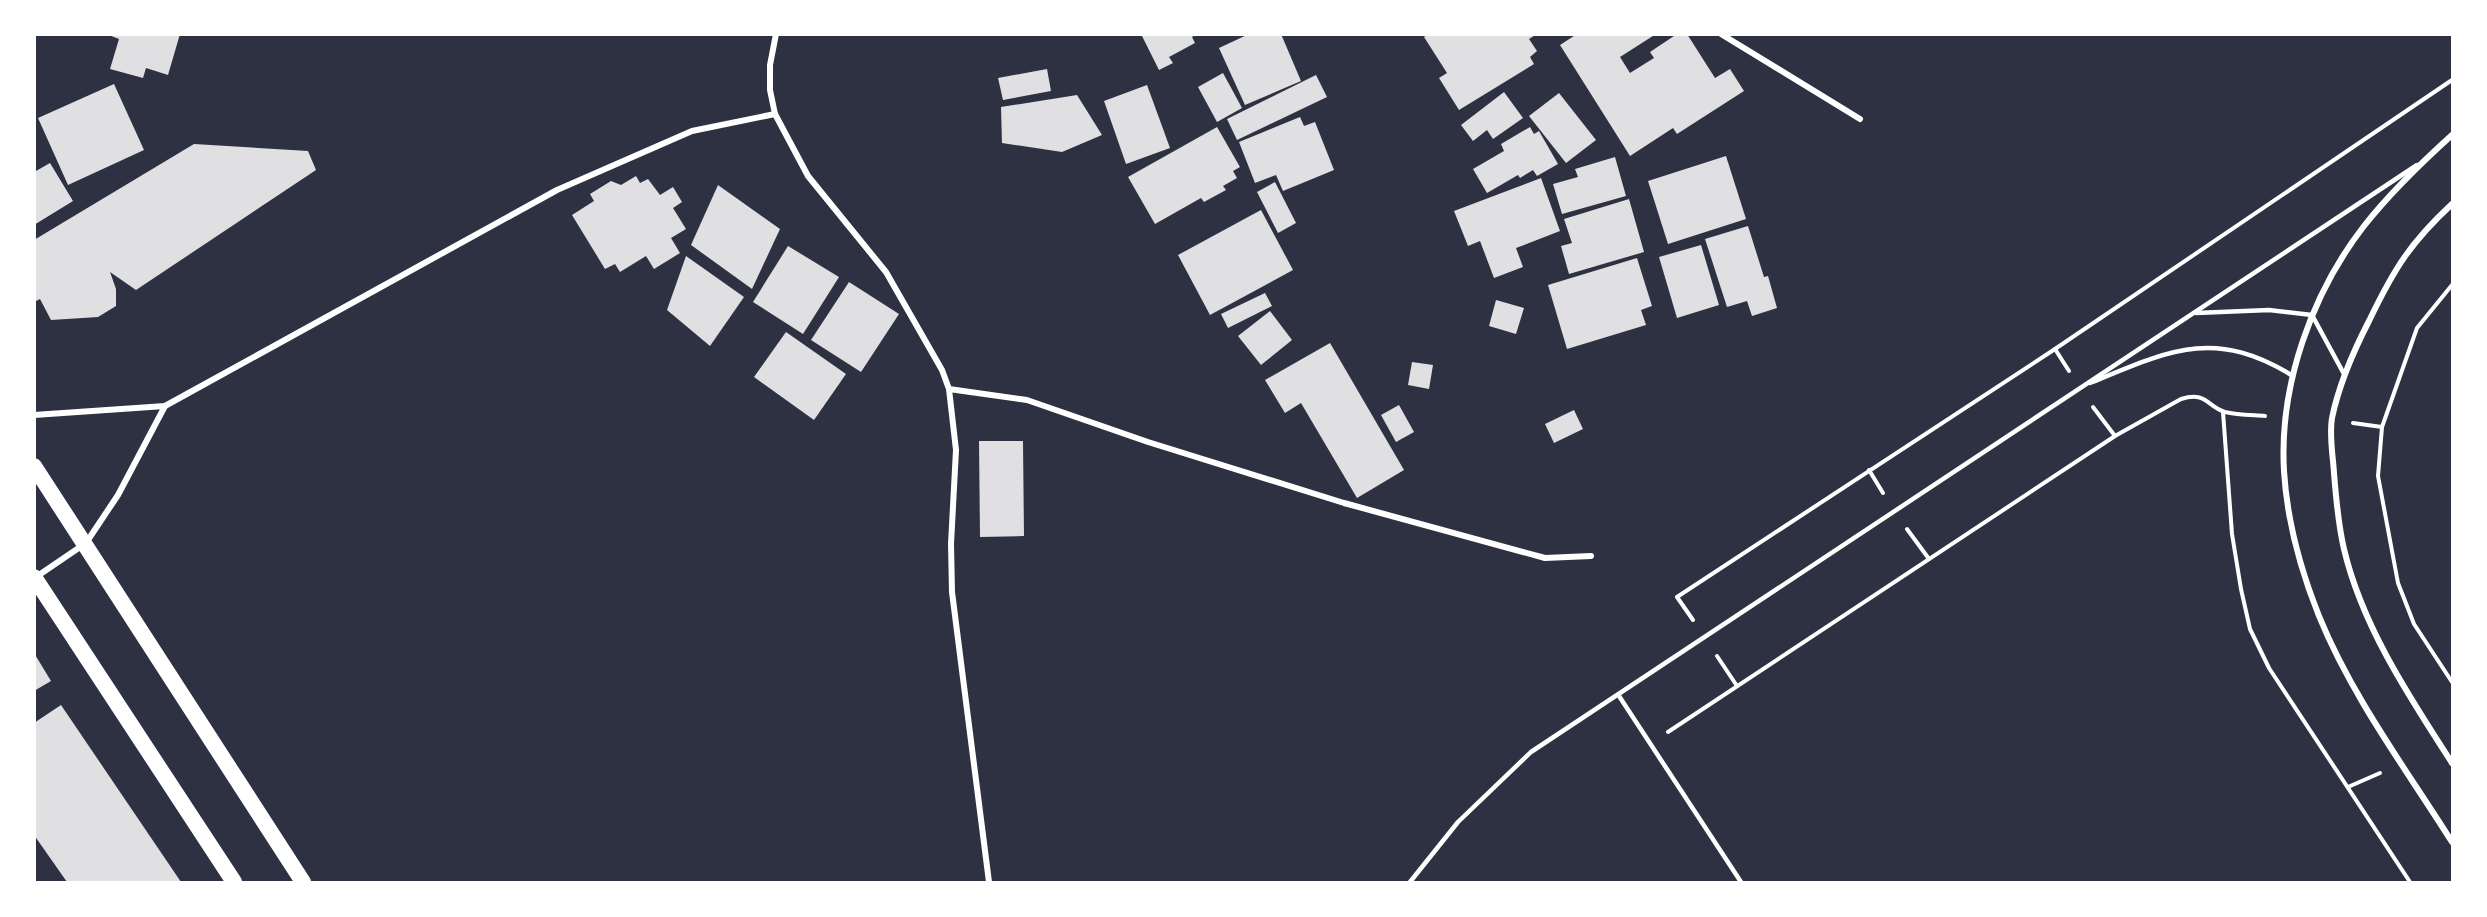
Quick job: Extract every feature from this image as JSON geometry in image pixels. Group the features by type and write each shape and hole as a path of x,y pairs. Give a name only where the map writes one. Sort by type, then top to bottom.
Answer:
{"highway":[{"path":"34,466 86,543 303,882"},
{"path":"35,578 234,882"}],"street":[{"path":"776,34 770,65 770,90 775,114 808,176 886,272 942,370 949,389 956,450 951,544 952,592 989,882"},
{"path":"1721,34 1860,119"},
{"path":"34,415 165,406 557,190 692,131 775,114"},
{"path":"2452,135 2427,158 2363,227 2312,315 2293,376 2287,418 2284,471 2301,566 2320,617 2372,718 2452,842"},
{"path":"2452,204 2425,229 2403,255 2344,374 2331,420 2336,507 2344,549 2355,587 2413,700 2452,763"},
{"path":"949,389 1027,400 1148,442 1344,503 1545,558 1591,556"},
{"path":"35,578 86,543 118,495 165,406"}],"lane":[{"path":"1410,882 1458,822 1532,752 1706,639 2079,387 2427,158"},
{"path":"2193,313 2269,310 2312,315 2344,374"},
{"path":"2079,387 2166,352 2225,347 2267,360 2293,376"},
{"path":"1619,696 1741,882"}],"path":[{"path":"1737,686 1677,597 2055,349 2452,80"},
{"path":"2452,285 2416,328 2382,427 2378,476 2398,583 2414,624 2452,682"},
{"path":"1650,744 2141,421 2191,396 2209,401 2223,412 2287,418"},
{"path":"2223,412 2232,534 2250,629 2269,668 2410,882"},
{"path":"2331,420 2382,427"}],"building":[{"path":"106,34 180,34 168,75 146,68 143,78 110,69 119,39"},
{"path":"1141,34 1197,34 1192,37 1195,43 1169,57 1173,63 1159,70"},
{"path":"1249,34 1281,34 1301,81 1245,105 1219,48"},
{"path":"1428,34 1537,34 1529,39 1537,51 1530,57 1534,64 1459,110 1439,78 1447,73 1424,37"},
{"path":"1577,34 1656,34 1620,57 1630,73 1654,58 1650,52 1677,34 1687,34 1715,78 1730,69 1744,91 1677,134 1673,128 1630,156 1560,45"},
{"path":"1047,69 1051,91 1003,100 998,78"},
{"path":"1223,73 1242,108 1217,122 1198,87"},
{"path":"1316,75 1327,97 1237,140 1227,119"},
{"path":"114,84 144,150 68,185 38,118"},
{"path":"1147,85 1170,148 1126,164 1104,101"},
{"path":"1504,92 1523,118 1493,139 1487,130 1473,141 1461,125"},
{"path":"1559,93 1596,140 1566,163 1529,116"},
{"path":"1077,95 1102,135 1062,152 1002,143 1001,107"},
{"path":"1300,117 1304,126 1315,122 1334,170 1283,191 1276,175 1255,183 1239,142"},
{"path":"1217,127 1240,167 1233,171 1237,178 1223,186 1226,190 1204,202 1201,198 1155,224 1128,177"},
{"path":"1530,127 1534,134 1539,131 1558,164 1537,176 1533,170 1520,178 1518,175 1487,193 1473,169 1504,151 1501,144"},
{"path":"194,144 308,151 316,170 136,290 110,272 116,289 116,306 98,317 51,320 40,299 34,302 34,240"},
{"path":"1726,156 1746,219 1668,244 1648,181"},
{"path":"1615,157 1626,196 1562,214 1553,184 1578,177 1575,169"},
{"path":"50,163 73,201 34,225 34,168 36,171"},
{"path":"636,176 640,183 648,179 660,195 673,187 682,202 673,208 686,229 671,238 680,253 654,269 646,256 620,272 615,264 605,269 572,215 594,201 590,194 611,181 621,185"},
{"path":"1541,178 1560,231 1516,248 1523,267 1494,278 1480,241 1468,246 1454,211"},
{"path":"1275,182 1296,223 1278,233 1257,192"},
{"path":"718,185 780,229 752,289 691,245"},
{"path":"1629,199 1644,252 1569,274 1561,246 1572,243 1564,219"},
{"path":"1261,210 1293,270 1210,315 1178,255"},
{"path":"1748,226 1764,277 1768,276 1777,308 1752,316 1747,301 1727,307 1705,239"},
{"path":"1701,245 1719,305 1677,318 1659,257"},
{"path":"788,246 839,277 803,334 753,302"},
{"path":"686,256 744,297 710,346 667,310"},
{"path":"1637,258 1652,306 1641,310 1646,325 1567,349 1548,285"},
{"path":"849,282 899,314 861,372 811,340"},
{"path":"1265,293 1272,306 1228,328 1221,314"},
{"path":"1496,300 1524,308 1516,334 1489,326"},
{"path":"1270,311 1292,340 1261,365 1238,336"},
{"path":"786,332 846,374 814,420 754,377"},
{"path":"1330,343 1404,470 1357,498 1301,403 1285,413 1265,380"},
{"path":"1412,362 1433,365 1429,389 1408,385"},
{"path":"1399,405 1414,432 1396,442 1381,415"},
{"path":"1574,410 1583,429 1554,443 1545,424"},
{"path":"979,441 1023,441 1024,536 980,537"},
{"path":"34,653 51,681 34,691"},
{"path":"61,705 181,882 67,882 34,835 34,723"}]}
